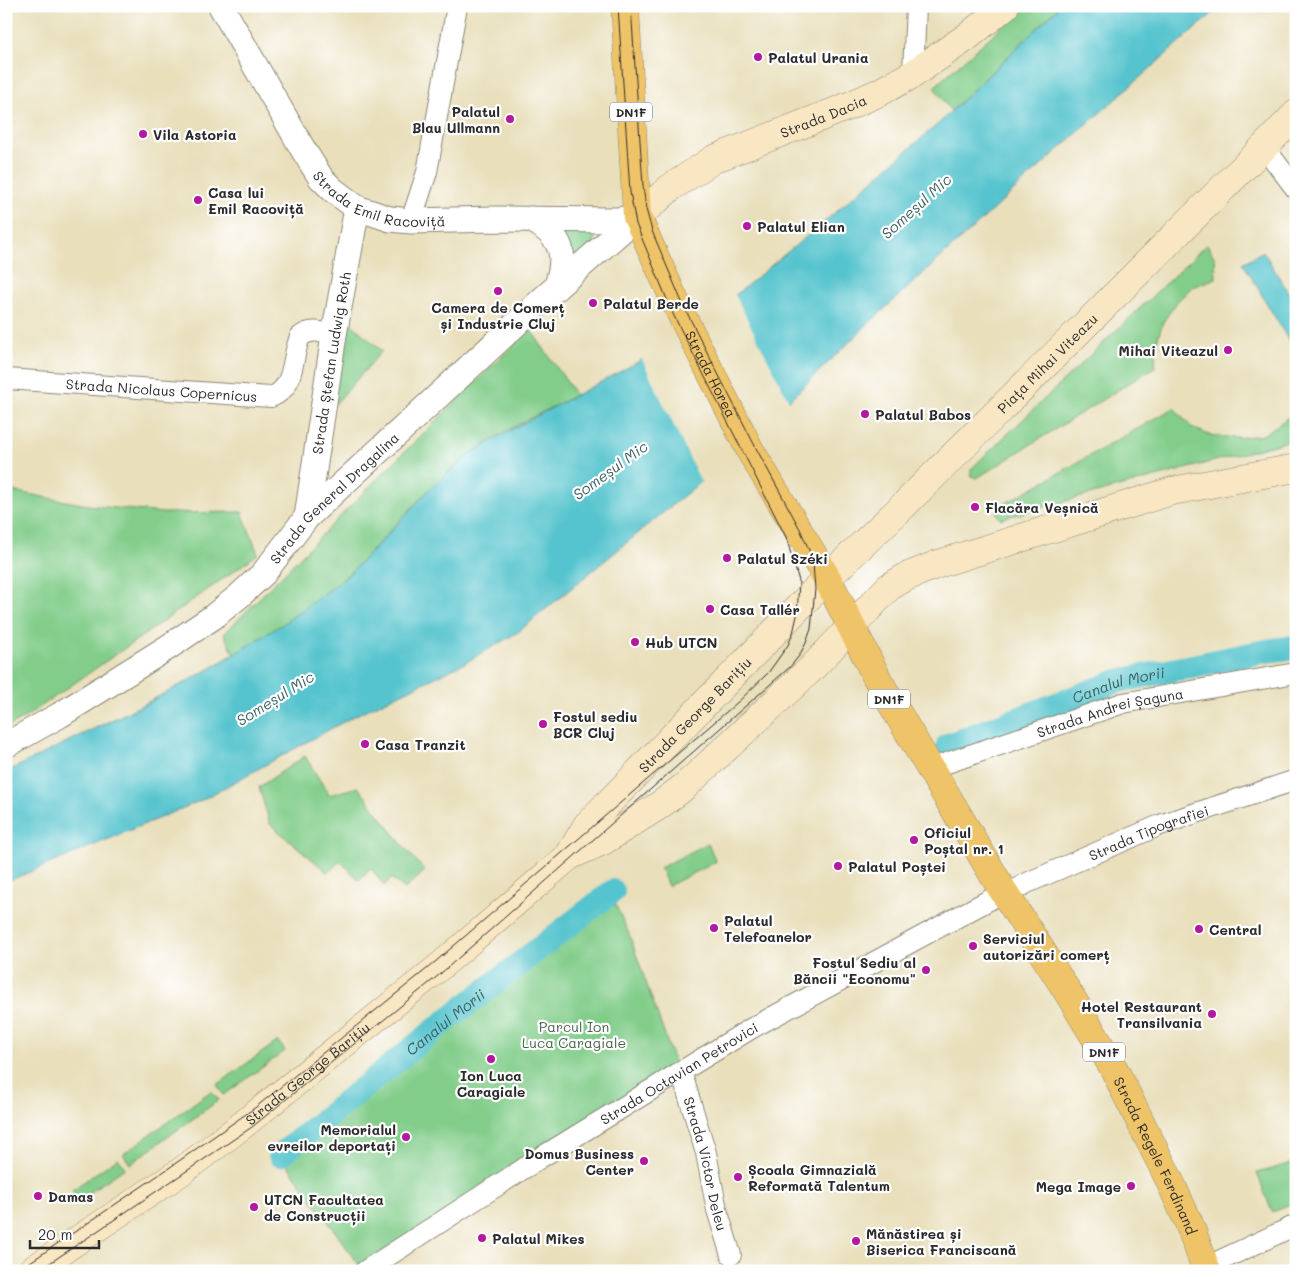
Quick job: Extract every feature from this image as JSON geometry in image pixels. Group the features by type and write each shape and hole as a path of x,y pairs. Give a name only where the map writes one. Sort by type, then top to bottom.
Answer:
{"main road":[{"name":"Strada Horea","path":"625,6 637,217 679,310 751,452 828,578"},
{"name":"Strada Dacia","path":"637,217 670,188 714,159 844,108 880,92 913,74 968,37 1005,6"},
{"name":"Piața Mihai Viteazu","path":"828,578 904,505 1296,114"},
{"path":"852,627 889,587 906,577 938,564 1172,491 1296,468"},
{"name":"Strada Regele Ferdinand","path":"828,578 876,676 929,769 1113,1067 1167,1175 1188,1221 1206,1269"},
{"name":"Strada George Barițiu","path":"569,856 587,825 828,578"},
{"name":"Strada George Barițiu","path":"31,1271 179,1173 240,1127 437,969 569,856 603,842 684,788 763,715 852,627"}],"street":[{"name":"Strada Emil Racoviță","path":"221,6 304,152 327,184 356,208 390,219 411,221 616,220 637,217"},
{"path":"411,221 427,172 457,6"},
{"path":"913,74 916,6"},
{"path":"1264,147 1296,189"},
{"name":"Strada Ștefan Ludwig Roth","path":"307,517 334,335 356,208"},
{"name":"Strada General Dragalina","path":"6,745 68,710 213,617 263,574 307,517 556,288 637,217"},
{"path":"531,220 551,234 560,246 562,271 556,288"},
{"name":"Strada Nicolaus Copernicus","path":"6,379 271,397 279,394 285,388 300,337 317,331 334,335"},
{"name":"Strada Andrei Șaguna","path":"929,769 1123,703 1296,673"},
{"name":"Strada Tipografiei","path":"1005,894 1026,883 1160,825 1296,780"},
{"name":"Strada Octavian Petrovici","path":"365,1271 540,1158 752,1028 1005,894"},
{"name":"Strada Victor Deleu","path":"682,1072 706,1153 717,1210 731,1255"},
{"path":"1206,1269 1296,1225"}],"green space":[{"path":"1025,6 1060,6 951,111 934,87"},
{"path":"593,230 595,245 569,262 555,231"},
{"path":"1207,244 1215,259 1216,278 1192,287 1177,302 1163,322 1156,344 1155,367 977,478 971,476 971,469"},
{"path":"345,318 382,351 329,411"},
{"path":"530,329 576,395 494,438 452,469 343,579 346,605 144,704 234,654 224,634 388,468"},
{"path":"1174,408 1191,427 1209,435 1235,438 1263,435 1289,417 1296,420 1296,439 1000,519 997,514 997,508"},
{"path":"6,490 87,505 163,513 242,512 258,554 30,714 6,728"},
{"path":"144,704 123,715 55,748"},
{"path":"305,756 329,795 358,787 425,871 405,889 391,878 384,886 371,868 359,880 340,861 328,873 270,824 259,787"},
{"path":"708,843 716,862 668,886 660,868"},
{"name":"Parcul Ion Luca Caragiale","path":"612,897 629,934 677,1070 362,1269 278,1152"},
{"path":"278,1041 285,1051 224,1095 217,1085"},
{"path":"211,1091 219,1100 130,1164 123,1154"},
{"path":"118,1158 125,1168 78,1200 72,1190"},
{"path":"1296,1162 1296,1203 1272,1212 1257,1173"}],"water":[{"name":"Someșul Mic","path":"1060,6 1221,6 1067,142 867,325 773,416 703,480 518,632 465,663 354,716 200,801 6,882 6,772 147,703 208,670 283,624 343,580 433,486 469,455 507,432 636,363 733,297 939,123"},
{"path":"1263,251 1296,305 1296,353 1243,263"}],"pier":[{"path":"734,293 790,403 702,484 641,357"}],"waterway":[{"name":"Canalul Morii","path":"948,745 1118,681 1266,651 1296,647"},
{"name":"Canalul Morii","path":"280,1155 442,1024 613,891"}],"tram line":[{"path":"17,1271 256,1107 428,968 739,701 768,673 788,645 797,616 799,581 786,537 673,314 636,224 630,192 618,6"},
{"path":"38,1271 252,1127 439,975 790,667 806,643 811,629 815,589 813,564 809,550 800,529 684,307 652,231 646,209 643,186 631,6"}],"place":[{"name":"Palatul Urania","path":"758,57"},
{"name":"Palatul Blau Ullmann","path":"510,119"},
{"name":"Vila Astoria","path":"143,134"},
{"name":"Casa lui Emil Racoviță","path":"198,200"},
{"name":"Palatul Elian","path":"747,226"},
{"name":"Camera de Comerț și Industrie Cluj","path":"498,291"},
{"name":"Palatul Berde","path":"593,303"},
{"name":"Mihai Viteazul","path":"1228,350"},
{"name":"Palatul Babos","path":"865,414"},
{"name":"Flacăra Veșnică","path":"975,507"},
{"name":"Palatul Széki","path":"727,558"},
{"name":"Casa Tallér","path":"710,609"},
{"name":"Hub UTCN","path":"635,642"},
{"name":"Fostul sediu BCR Cluj","path":"543,724"},
{"name":"Casa Tranzit","path":"365,744"},
{"name":"Oficiul Poștal nr. 1","path":"914,840"},
{"name":"Palatul Poștei","path":"838,866"},
{"name":"Palatul Telefoanelor","path":"714,928"},
{"name":"Central","path":"1199,929"},
{"name":"Serviciul autorizări comerț","path":"973,946"},
{"name":"Fostul Sediu al Băncii \"Economu\"","path":"926,970"},
{"name":"Hotel Restaurant Transilvania","path":"1212,1014"},
{"name":"Ion Luca Caragiale","path":"491,1059"},
{"name":"Memorialul evreilor deportați","path":"406,1137"},
{"name":"Domus Business Center","path":"644,1161"},
{"name":"Școala Gimnazială Reformată Talentum","path":"738,1177"},
{"name":"Mega Image","path":"1131,1186"},
{"name":"Damas","path":"38,1196"},
{"name":"UTCN Facultatea de Construcții","path":"254,1207"},
{"name":"Palatul Mikes","path":"482,1238"},
{"name":"Mănăstirea și Biserica Franciscană","path":"856,1241"}]}
